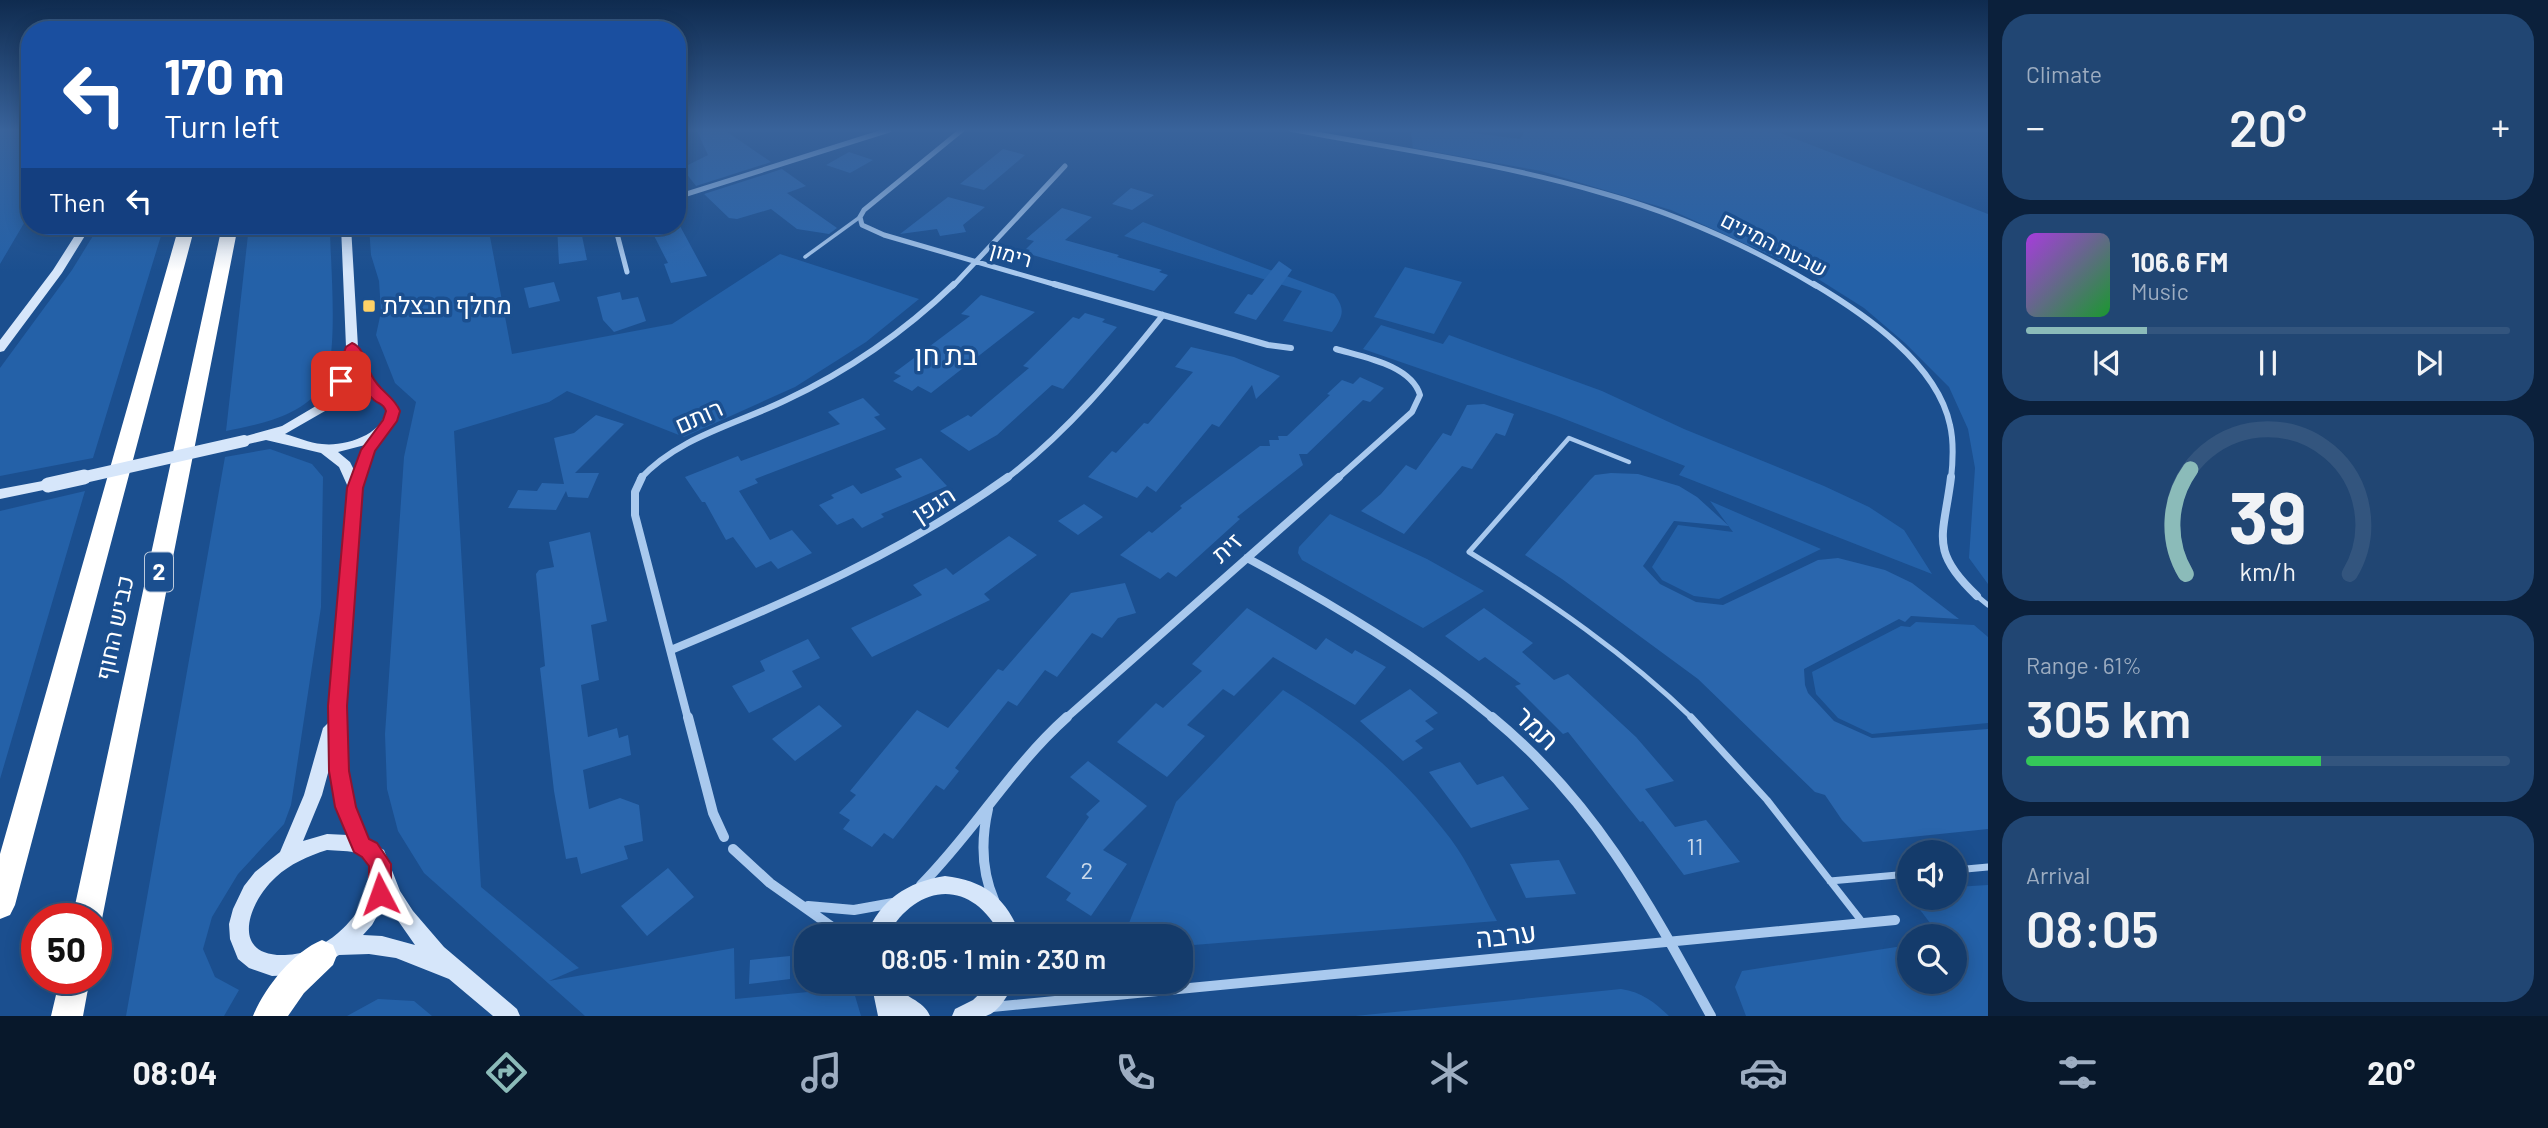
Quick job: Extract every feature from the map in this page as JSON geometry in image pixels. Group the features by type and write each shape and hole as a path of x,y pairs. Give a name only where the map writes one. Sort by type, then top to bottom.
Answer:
{"highway":[{"name":"כביש החוף","path":"0,905 185,235"},
{"name":"כביש החוף","path":"90,903 228,235"},
{"path":"269,1016 293,982 330,951"},
{"path":"67,1016 72,994"}],"main road":[{"path":"0,348 58,271 80,235"},
{"path":"346,235 352,347 362,373 379,397"},
{"path":"0,496 262,438 292,426 321,406 337,388 352,347"},
{"path":"321,406 347,397 379,397 390,402 393,411 390,421 368,450 355,488 337,706 341,788 345,807 362,846"},
{"path":"305,444 298,431 307,416"},
{"path":"324,449 355,444 380,432"},
{"path":"262,438 281,437 324,449 342,460 352,476 355,488"},
{"path":"287,857 316,785 337,706"},
{"path":"458,974 412,953 382,944 330,951 300,963 279,966 256,960 246,954 241,946 237,924 246,900 263,877 287,857 327,842 351,842 375,856 388,890 404,915 458,974 510,1016"},
{"path":"330,951 368,916 380,894 382,873"},
{"path":"882,924 889,912 904,898 933,886 958,886 982,895 1006,924"},
{"path":"884,994 888,1016"},
{"path":"891,994 902,1007 920,1016"},
{"path":"967,1014 990,994"}],"street":[{"path":"686,194 742,176"},
{"path":"860,217 869,206 905,176"},
{"name":"רותם","path":"724,837 713,813 633,502 640,480 648,470 672,452 787,400 856,361 912,321 975,261 1055,176"},
{"name":"שבעת המינים","path":"1536,176 1613,196 1693,225 1745,248 1798,274 1850,307 1900,347 1917,365 1941,399 1948,416 1954,447 1941,547 1949,565 1977,596"},
{"name":"רימון","path":"860,217 862,225 874,231 1268,345 1292,348"},
{"path":"617,235 627,272"},
{"name":"הגפן","path":"671,650 820,589 868,566 912,542 976,501 1023,466 1077,417 1163,315"},
{"name":"זית","path":"904,898 940,868 1017,768 1055,728 1412,412 1420,400 1420,390 1402,373 1336,349"},
{"name":"תמר","path":"1247,558 1368,624 1426,662 1479,704 1530,751 1578,803 1622,860 1712,1016"},
{"name":"זית","path":"990,802 983,837 984,862 989,890 1007,924"},
{"path":"733,849 763,877 829,924"},
{"path":"804,905 842,911 904,898"},
{"name":"ערבה","path":"967,1014 1121,996 1895,920"},
{"name":"ערבה","path":"1115,994 1121,996"}],"lane":[{"path":"806,257 860,217"},
{"path":"1629,462 1569,438 1469,552 1569,616 1667,694 1742,770 1863,923"},
{"name":"שבעת המינים","path":"1977,596 1988,605"},
{"path":"1967,869 1988,867"},
{"path":"1830,881 1897,875"}],"shaded area":[{"path":"0,176 21,176 21,228 0,264"},
{"path":"1559,176 1892,176 1988,214 1988,584 1969,558 1975,468 1968,429 1949,387 1905,343 1864,308 1807,272 1671,210"},
{"path":"1143,222 1334,294 1342,309 1339,322 1332,332 1283,321 1302,291 1124,236"},
{"path":"93,235 161,235 93,458 0,476 0,368 72,270"},
{"path":"248,235 330,235 333,310 331,356 328,374 322,387 302,406 278,418 226,431"},
{"path":"370,235 490,235 512,354 672,324 780,254 919,299 866,342 795,387 684,437 567,391 549,402 454,431 481,887 579,968 549,981 734,948 735,999 794,993 854,994 861,1016 585,1016 424,873 398,831 387,789 385,734 404,457 416,402 395,383 376,335 381,312 379,281 371,255"},
{"path":"1405,267 1462,282 1434,334 1374,317"},
{"path":"1381,325 1443,344 1449,335 1602,391 1684,429 1824,486 1869,507 1904,530 1932,574 1679,475 1685,466 1557,416 1363,349"},
{"path":"270,449 312,464 323,477 321,607 291,805 284,824 238,874 212,917 203,949 215,977 239,990 224,1016 126,1016 225,457"},
{"path":"85,491 0,779 0,511"},
{"path":"1710,501 1821,549 1719,599 1694,596 1662,580 1652,567 1678,525 1733,532"},
{"path":"1330,514 1427,559 1484,591 1423,628 1302,560 1298,553 1299,547"},
{"path":"1916,622 1974,625 1988,637 1988,723 1872,734 1838,718 1816,694 1812,672 1901,626 1910,627"},
{"path":"1283,690 1353,738 1413,794 1457,848 1497,921 1193,945 1193,924 1129,924 1176,802"},
{"path":"1988,885 1988,1016 1746,1016 1735,987 1742,971 1897,947 1897,994 1967,994 1967,924 1931,924 1920,910 1967,910 1967,886"},
{"path":"1621,989 1647,998 1669,1016 1355,1016"},
{"path":"378,999 414,1001 432,1016 347,1016"}],"building":[{"path":"689,176 726,176 696,186"},
{"path":"759,176 792,176 806,186 787,193 837,228 829,234 797,229 771,209 737,219 729,218 704,194"},
{"path":"969,176 1000,176 984,190 960,184"},
{"path":"1131,188 1154,195 1132,210 1112,204"},
{"path":"948,197 985,207 963,225 966,232 940,236 937,229 900,234"},
{"path":"1062,208 1092,217 1065,240 1119,255 1117,257 1162,270 1159,272 1168,275 1154,291 1026,253 1030,250 1026,249 1034,241 1026,239"},
{"path":"557,235 582,235 587,260 559,264"},
{"path":"654,235 685,235 707,276 671,283 664,264 668,263"},
{"path":"1279,261 1292,270 1256,320 1234,313 1248,294 1252,295"},
{"path":"554,282 560,301 529,308 524,288"},
{"path":"620,292 622,300 638,297 646,321 614,332 603,320 597,297"},
{"path":"981,295 1035,312 931,393 918,386 912,391 893,381 901,376 894,373 970,316 961,314"},
{"path":"1085,313 1105,319 1102,322 1117,327 1063,389 1052,385 997,435 969,451 940,431 968,415 971,417 1029,368 1023,366 1073,317 1079,319"},
{"path":"1191,347 1234,357 1280,376 1256,399 1252,385 1219,427 1212,424 1156,492 1147,486 1137,498 1088,477 1112,451 1116,453 1144,423 1148,424 1193,372 1175,367"},
{"path":"1360,377 1384,388 1370,402 1363,400 1307,454 1299,454 1303,465 1237,517 1240,519 1176,577 1168,572 1160,579 1120,555 1149,531 1152,533 1182,508 1180,506 1260,446 1270,446 1269,440 1279,440 1278,436 1287,436 1342,380 1353,384"},
{"path":"863,398 880,415 874,417 886,429 755,479 758,483 739,491 770,540 792,530 812,553 778,569 771,561 756,568 733,537 726,540 705,502 702,502 685,477 738,456 741,461 840,424 828,412"},
{"path":"1484,404 1514,414 1505,436 1496,433 1472,469 1462,466 1404,534 1361,511 1381,494 1406,465 1416,470 1443,433 1451,436 1467,405"},
{"path":"596,415 624,424 575,473 599,473 588,498 568,497 566,491 556,510 508,508 518,490 537,491 542,483 564,484 554,438 574,433"},
{"path":"921,458 947,486 881,514 884,517 862,528 853,518 837,525 819,505 834,498 831,495 853,485 861,494 902,477 895,469"},
{"path":"1638,474 1679,486 1697,497 1729,526 1674,521 1643,566 1660,584 1696,602 1723,605 1818,560 1838,558 1885,570 1912,583 1959,619 1911,616 1905,622 1899,619 1804,669 1805,685 1808,693 1834,721 1872,738 1988,729 1988,829 1863,842 1842,820 1825,795 1815,792 1698,679 1525,555 1595,475"},
{"path":"1084,504 1103,517 1078,535 1058,521"},
{"path":"590,532 607,621 591,625 599,680 581,685 588,737 617,728 619,738 628,735 631,755 583,770 589,809 620,798 639,805 643,841 624,846 628,859 581,874 577,857 566,859 554,791 540,668 545,666 536,574 539,570 554,567 549,542"},
{"path":"1009,536 1037,555 984,594 990,600 872,657 851,628 922,595 913,585 946,568 953,575"},
{"path":"1125,583 1136,613 1118,618 1102,638 1092,633 1057,677 1045,670 1017,706 1008,701 955,768 959,771 944,790 936,785 893,839 884,833 872,847 843,829 850,820 839,813 856,795 850,791 917,710 948,728 998,669 1003,671 1071,593"},
{"path":"1247,608 1316,650 1326,638 1352,654 1355,650 1386,667 1355,705 1273,657 1234,696 1223,689 1187,725 1205,736 1167,777 1117,742 1156,703 1163,708 1202,671 1192,664"},
{"path":"1484,608 1533,643 1522,652 1554,680 1568,674 1636,737 1674,781 1645,789 1675,827 1706,820 1740,862 1684,875 1643,821 1640,822 1568,732 1563,734 1515,686 1521,684 1485,657 1479,661 1445,636"},
{"path":"808,639 820,658 792,671 802,687 749,713 732,686 765,671 760,661"},
{"path":"1410,689 1438,713 1425,721 1434,729 1415,741 1423,748 1403,761 1360,721"},
{"path":"819,705 842,726 795,761 772,739"},
{"path":"1088,761 1147,806 1103,850 1127,864 1091,916 1066,900 1071,893 1046,877 1089,817 1086,814 1100,801 1070,777"},
{"path":"1460,762 1477,785 1503,776 1529,809 1471,828 1429,772"},
{"path":"1559,860 1576,894 1526,898 1510,864"},
{"path":"668,868 694,897 647,936 621,906"},
{"path":"790,956 790,979 749,984 750,960"}],"place":[{"name":"מחלף חבצלת","path":"369,306"}],"district":[{"name":"בת חן","path":"946,355"}],"route":[{"path":"341,381 352,347 370,386 379,397 390,402 393,411 390,421 368,450 355,488 337,706 339,771 345,807 362,846 370,850 380,864 380,894"}]}
